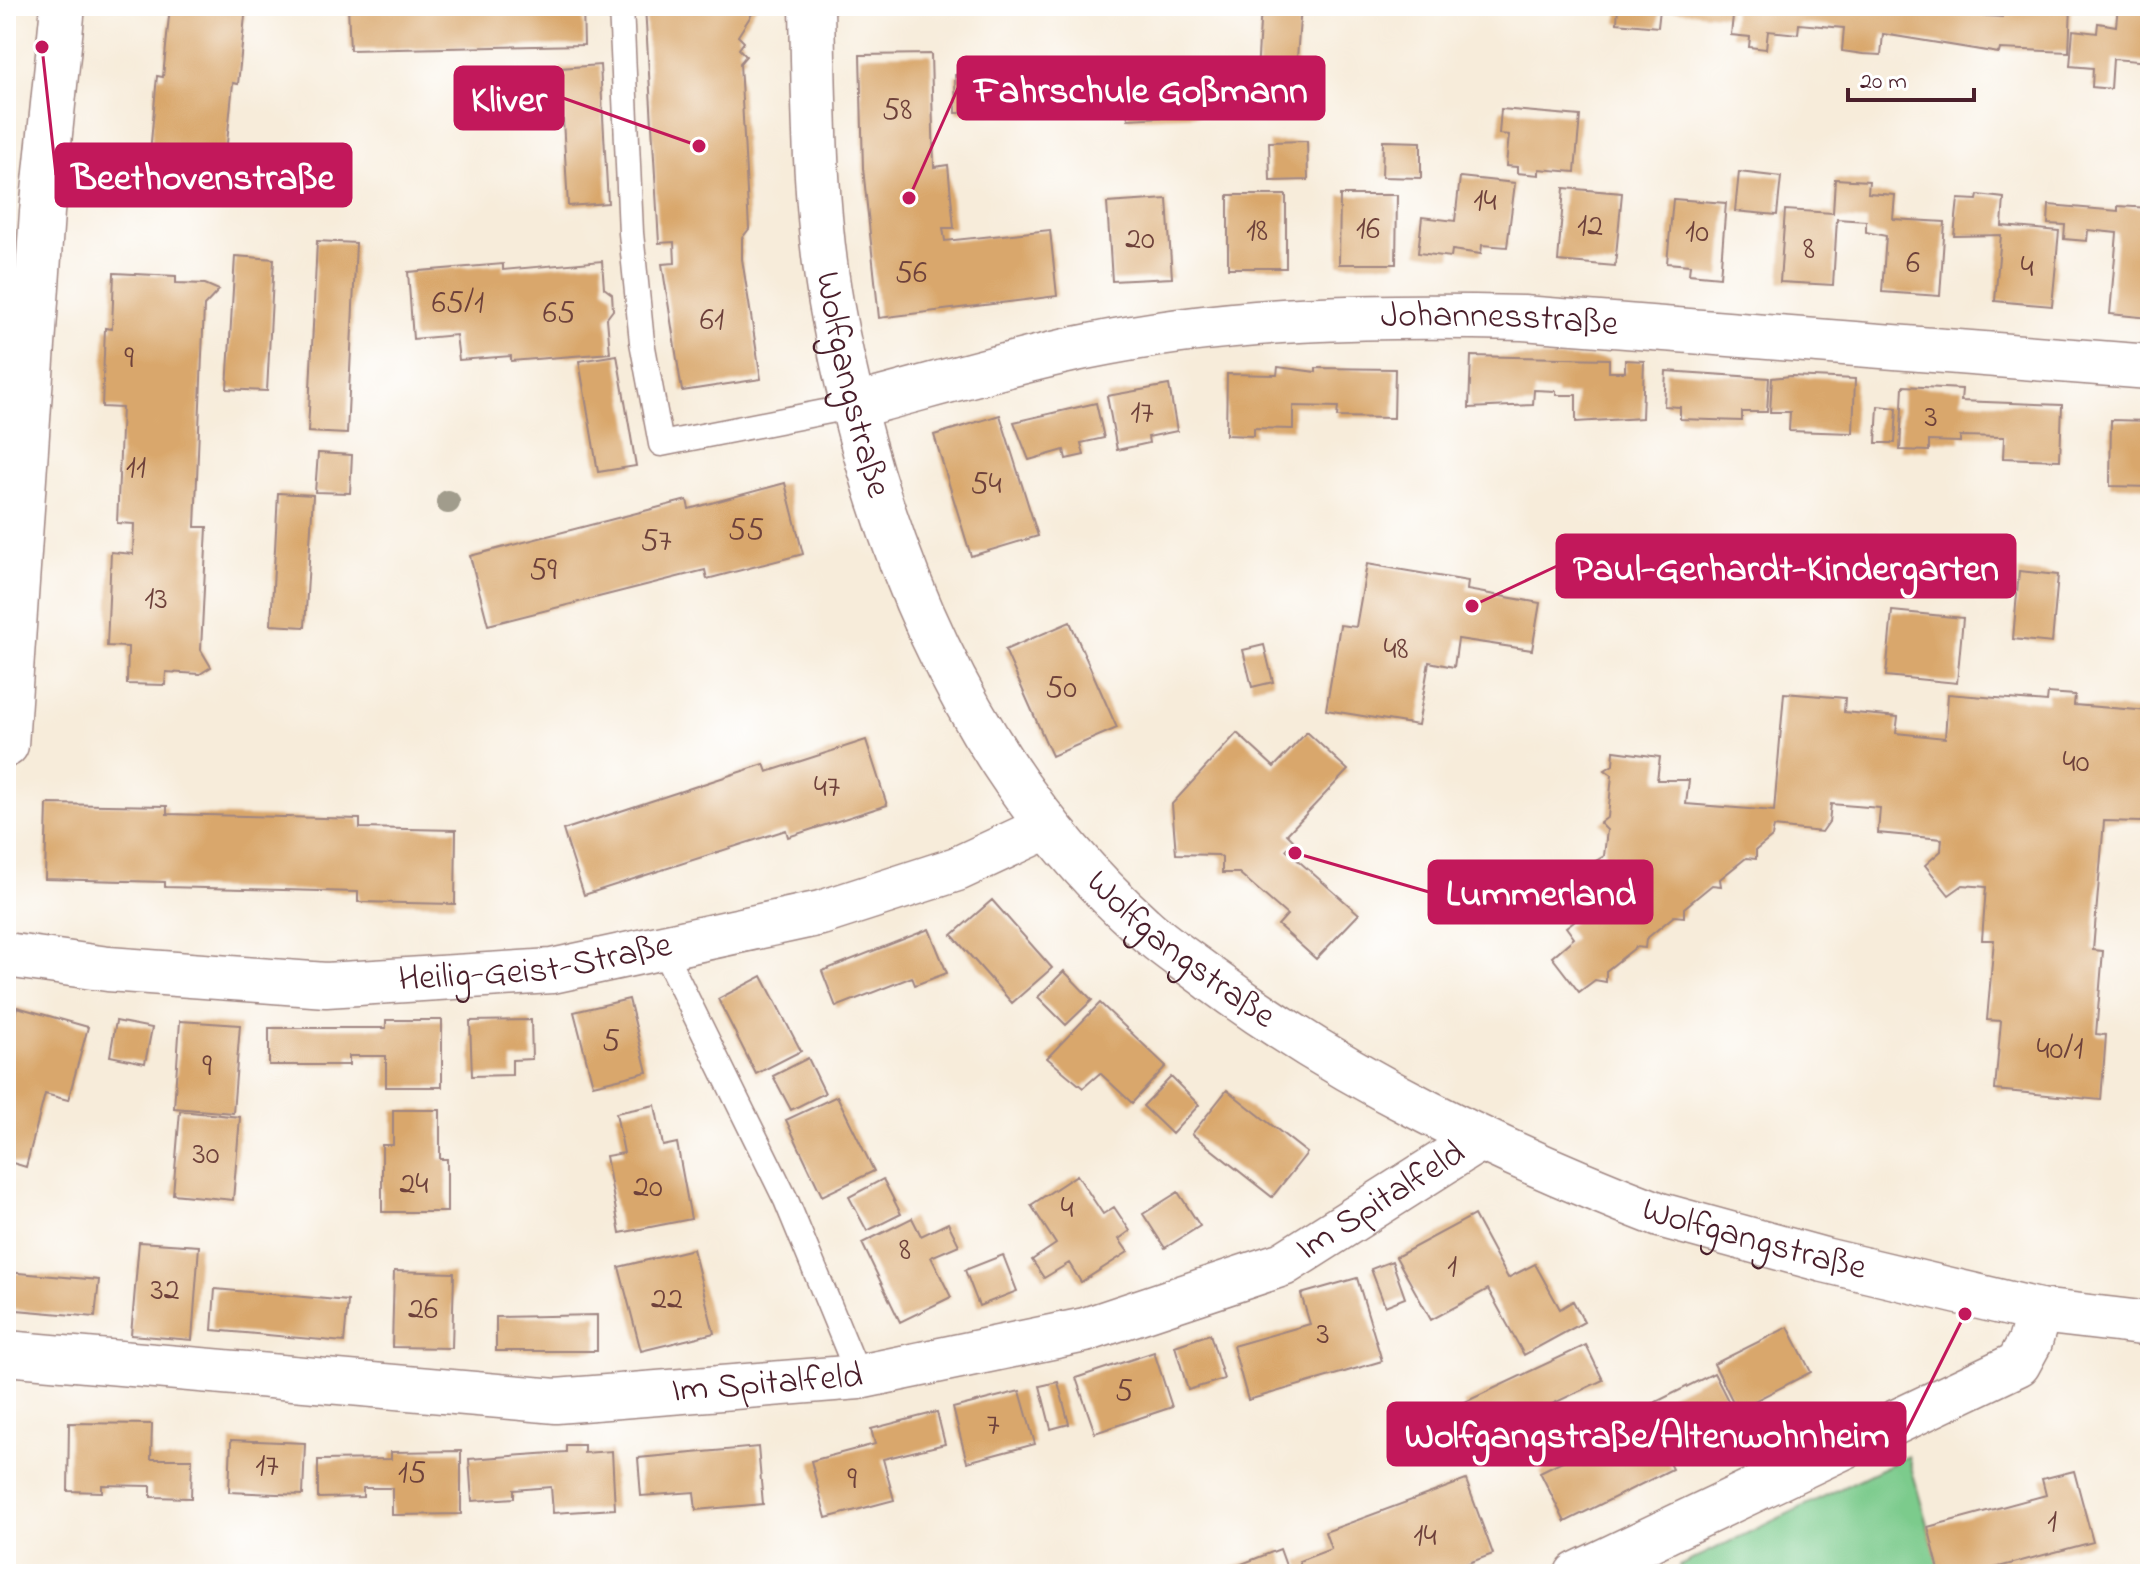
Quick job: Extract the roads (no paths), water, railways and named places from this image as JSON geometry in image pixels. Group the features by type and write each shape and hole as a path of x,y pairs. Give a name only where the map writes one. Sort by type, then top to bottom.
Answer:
{"street":[{"path":"6,745 42,212 63,6"},
{"name":"Wolfgangstraße","path":"812,6 818,188 831,302 871,479 921,615 999,757 1047,827 1143,928 1256,1012 1357,1077 1480,1139 1660,1215 1824,1260 2039,1311 2150,1324"},
{"name":"Johannesstraße","path":"855,406 1086,346 1220,328 1427,315 1523,318 2150,367"},
{"name":"Heilig-Geist-Straße","path":"6,955 108,969 326,985 552,971 821,913 957,869 1047,827"},
{"name":"Im Spitalfeld","path":"6,1353 556,1401 859,1377 1085,1330 1283,1264 1480,1139"},
{"path":"1577,1574 2018,1364 2030,1342 2039,1311"}],"lane":[{"path":"621,6 631,233 642,342 661,444 855,406"},
{"path":"662,948 786,1200 859,1377"}],"place":[{"name":"Beethovenstraße","path":"42,47"},
{"name":"Kliver","path":"699,146"},
{"name":"Fahrschule Goßmann","path":"909,198"},
{"name":"Paul-Gerhardt-Kindergarten","path":"1472,606"},
{"name":"Lummerland","path":"1295,853"},
{"name":"Wolfgangstraße/Altenwohnheim","path":"1965,1314"}]}
